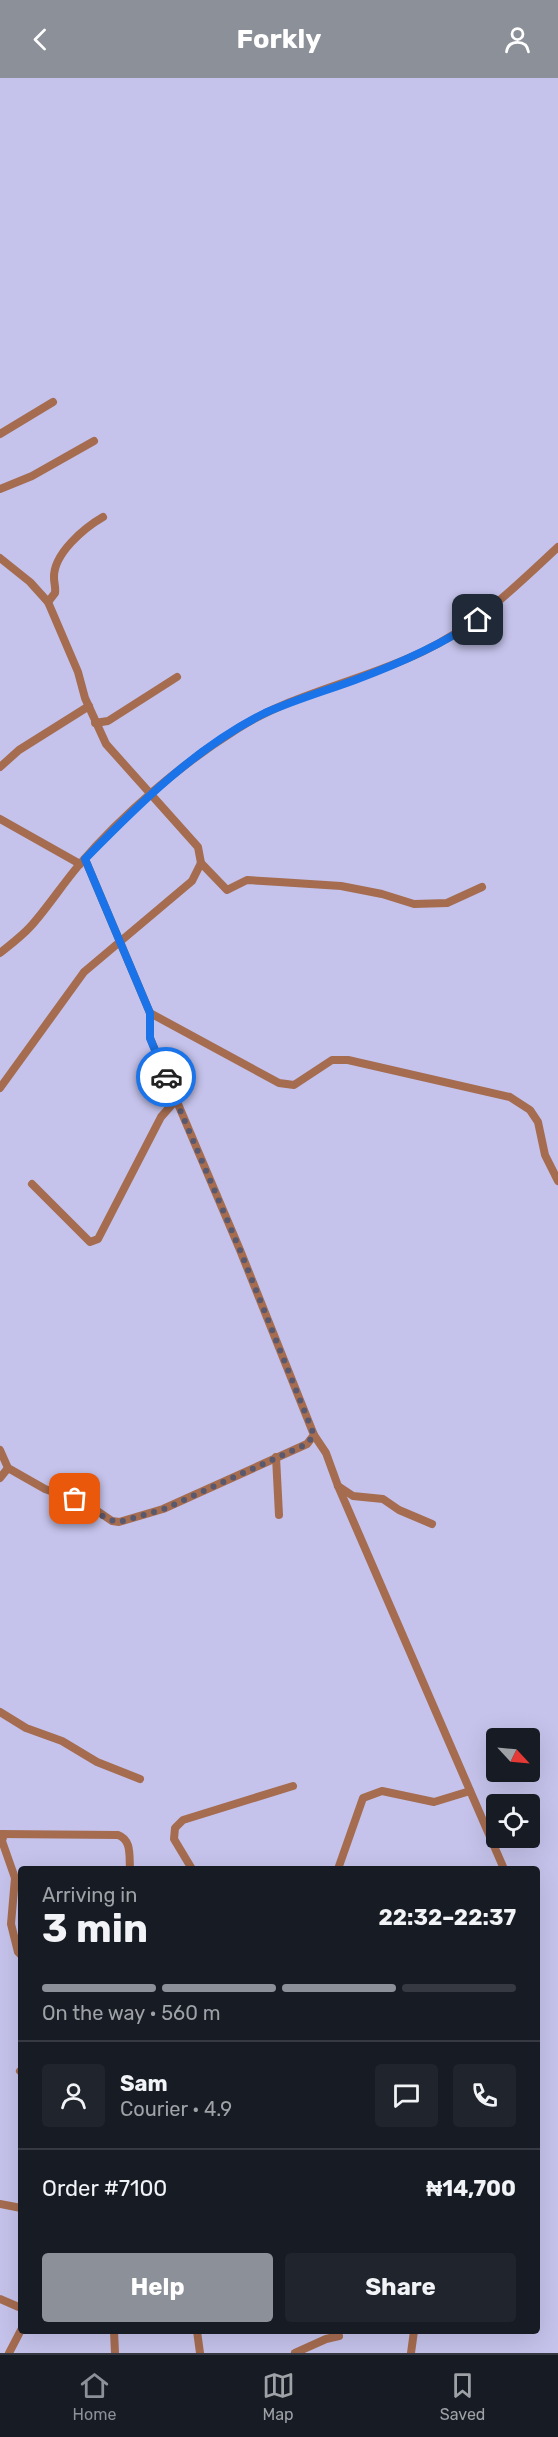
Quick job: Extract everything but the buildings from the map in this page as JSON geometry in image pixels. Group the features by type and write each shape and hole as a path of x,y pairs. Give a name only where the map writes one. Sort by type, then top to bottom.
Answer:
{"street":[{"path":"0,434 53,402"},
{"path":"0,489 32,476 94,441"},
{"path":"48,602 55,592 53,577 63,555 84,528 103,517"},
{"path":"0,953 29,928 82,862 134,808 217,741 248,722 294,701 421,653 458,633 478,620 558,547"},
{"path":"0,558 30,582 48,602 78,672 95,723 106,744 198,847 201,863 227,890 247,880 330,885 382,894 414,904 447,903 483,887"},
{"path":"95,723 108,721 177,678"},
{"path":"0,767 19,750 89,706"},
{"path":"0,819 82,862 150,1013 150,1038 240,1250 314,1435 326,1452 338,1486 503,1866"},
{"path":"0,1088 84,972 192,881 201,863"},
{"path":"150,1013 279,1083 294,1084 332,1060 348,1060 510,1097 530,1110 538,1122 544,1155 558,1181"},
{"path":"32,1184 90,1242 98,1239 161,1117 176,1100"},
{"path":"0,1450 8,1468 45,1489 87,1504 112,1521 119,1522 164,1509 307,1444 314,1435"},
{"path":"276,1457 279,1515"},
{"path":"0,1478 8,1468"},
{"path":"338,1486 353,1496 383,1498 399,1510 432,1524"},
{"path":"0,1712 26,1728 62,1741 97,1761 140,1779"},
{"path":"190,1866 174,1839 175,1828 183,1820 292,1786"},
{"path":"339,1866 363,1798 382,1791 434,1802 470,1791"},
{"path":"18,1952 11,1924 15,1878 2,1841 2,1834 118,1835 124,1837 128,1844 130,1866"},
{"path":"0,2204 18,2207"},
{"path":"0,2299 18,2307"},
{"path":"9,2353 19,2334"},
{"path":"114,2334 115,2353"},
{"path":"197,2334 200,2353"},
{"path":"411,2353 414,2334"},
{"path":"295,2353 326,2339 339,2336"}],"way so far":[{"path":"75,1499 87,1504 112,1521 119,1522 164,1509 307,1444 314,1435 240,1250 166,1077"}],"route":[{"path":"166,1077 150,1038 150,1013 85,859 134,808 217,741 239,727 294,701 421,653 478,620"}]}
